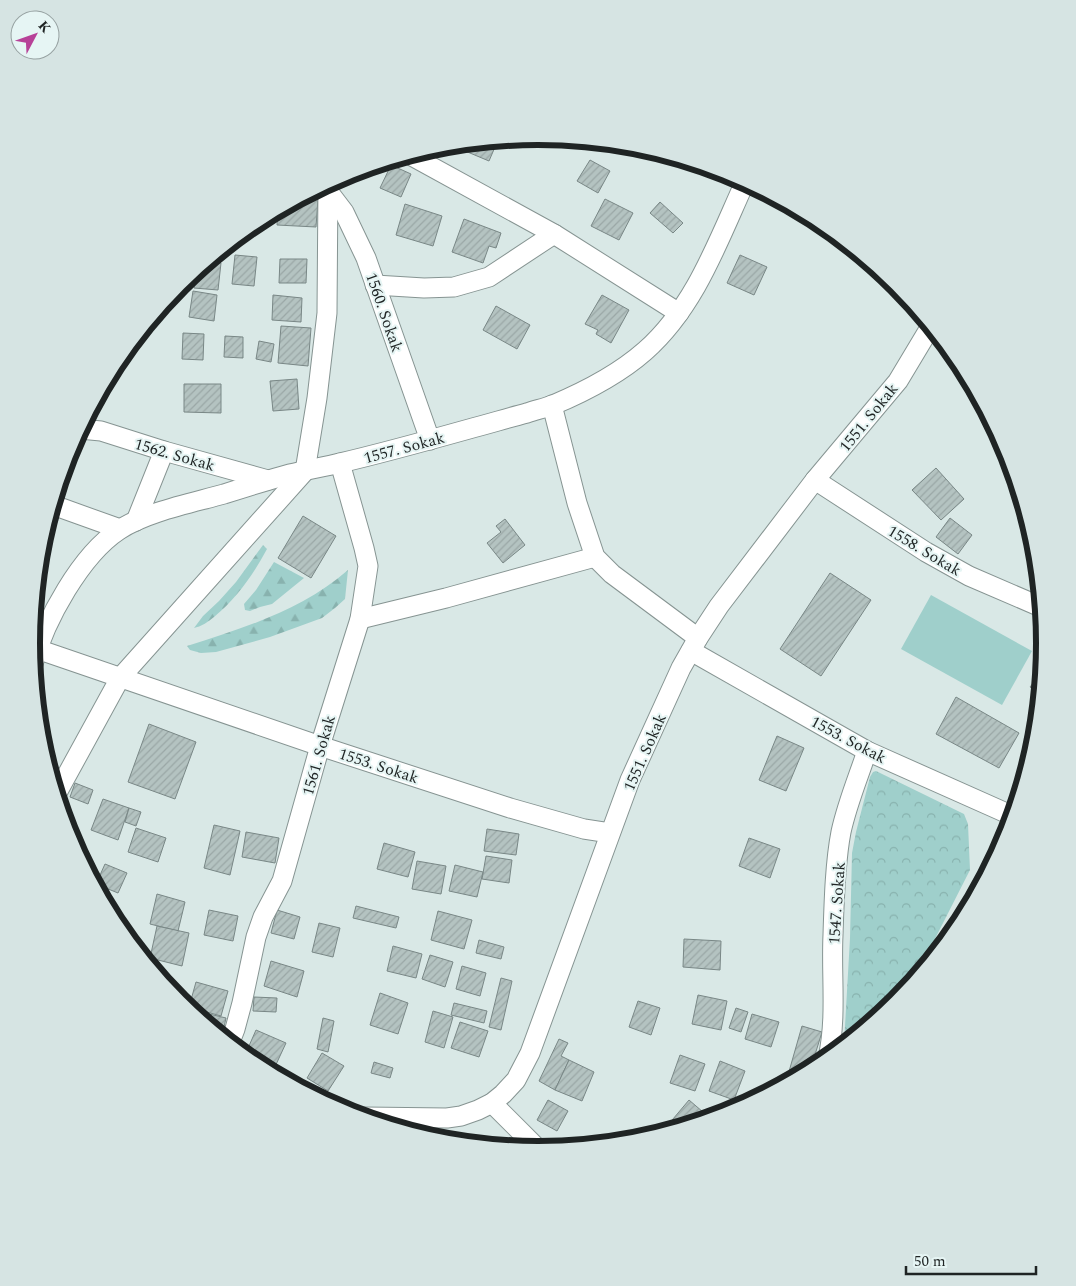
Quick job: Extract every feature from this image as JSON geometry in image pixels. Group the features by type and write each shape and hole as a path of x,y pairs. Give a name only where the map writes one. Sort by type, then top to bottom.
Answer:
{"street":[{"path":"419,160 554,234 679,312"},
{"name":"1557. Sokak","path":"40,645 60,600 86,561 102,543 128,525 159,512 269,480 430,440 552,405 597,384 643,353 662,335 688,300 742,189"},
{"name":"1560. Sokak","path":"330,191 344,212 366,258 430,440"},
{"path":"61,785 120,678 304,471 317,398 326,313 328,192"},
{"path":"375,285 424,288 454,287 489,277 554,234"},
{"name":"1551. Sokak","path":"386,1117 447,1118 461,1116 492,1103 516,1080 530,1053 634,772 678,676 695,644 719,606 815,480 898,380 927,333"},
{"name":"1553. Sokak","path":"552,405 578,503 595,556 612,574 695,644 867,751 1006,813"},
{"name":"1562. Sokak","path":"88,430 100,431 269,480"},
{"path":"59,507 128,525 164,451"},
{"name":"1561. Sokak","path":"232,1036 242,1003 256,937 263,916 282,880 320,746 360,620 368,566 340,463"},
{"name":"1558. Sokak","path":"815,480 934,556 969,576 1035,605"},
{"path":"360,620 595,556"},
{"name":"1553. Sokak","path":"40,657 120,678 519,811 584,829 610,833"},
{"name":"1547. Sokak","path":"830,1046 833,1030 833,936 841,832 867,751"},
{"path":"492,1103 531,1141"}],"green space":[{"path":"263,545 267,549 237,594 212,619 194,628 236,582"},
{"path":"274,562 304,578 272,604 250,611 245,610 244,604 256,590"},
{"path":"348,570 345,599 322,618 270,637 216,652 201,653 190,650 187,646 251,625 292,607 330,584"},
{"path":"931,595 1032,651 1002,705 901,649"},
{"path":"876,771 964,814 968,824 970,870 929,951 890,995 845,1035 852,853 870,777"}],"building":[{"path":"495,147 489,161 464,151"},
{"path":"590,160 610,171 598,193 577,181"},
{"path":"394,166 411,174 401,197 380,188 390,168"},
{"path":"314,198 318,199 316,227 277,225 277,219"},
{"path":"605,199 633,213 619,240 591,226"},
{"path":"660,202 683,223 673,233 650,213"},
{"path":"405,204 442,216 433,246 396,235"},
{"path":"464,219 501,233 496,248 489,246 483,263 452,252"},
{"path":"235,255 257,257 254,286 232,284"},
{"path":"740,255 767,267 754,295 727,283"},
{"path":"280,259 307,259 306,283 279,283"},
{"path":"218,262 221,263 218,290 194,288 195,283"},
{"path":"193,291 217,295 214,321 189,317"},
{"path":"273,295 302,298 301,322 272,320"},
{"path":"602,295 629,310 611,343 596,334 598,330 585,324"},
{"path":"496,306 530,325 517,349 483,330"},
{"path":"281,326 311,328 308,366 278,363"},
{"path":"183,333 204,334 203,360 182,359"},
{"path":"225,336 243,337 243,358 224,357"},
{"path":"259,341 274,344 271,362 256,359"},
{"path":"297,379 299,409 273,411 270,381"},
{"path":"184,384 221,384 221,413 184,412"},
{"path":"936,468 964,499 941,520 912,490"},
{"path":"303,516 336,536 311,578 278,558"},
{"path":"950,518 972,535 958,554 936,537"},
{"path":"505,519 525,545 503,563 487,543 501,532 496,526"},
{"path":"830,573 871,600 821,676 780,649"},
{"path":"1034,681 1034,690 1030,687"},
{"path":"956,697 1019,733 999,768 936,734"},
{"path":"149,724 196,742 175,799 128,782"},
{"path":"777,736 804,748 786,791 759,780"},
{"path":"75,783 93,790 88,804 70,797"},
{"path":"103,799 129,808 118,840 91,830"},
{"path":"129,808 141,812 136,826 125,822"},
{"path":"214,825 240,831 230,875 204,868"},
{"path":"136,828 166,838 158,862 128,852"},
{"path":"487,829 519,834 516,855 484,851"},
{"path":"246,832 279,838 275,863 242,857"},
{"path":"749,838 780,849 770,878 739,866"},
{"path":"384,843 415,852 408,877 377,869"},
{"path":"486,856 512,860 509,883 482,879"},
{"path":"417,861 446,866 441,894 412,889"},
{"path":"105,864 127,873 118,893 105,887 99,877"},
{"path":"455,865 483,872 477,897 449,891"},
{"path":"157,894 185,902 178,931 150,924"},
{"path":"356,906 399,917 396,928 353,918"},
{"path":"209,910 238,916 233,941 204,935"},
{"path":"277,910 300,917 294,939 271,933"},
{"path":"438,911 472,920 464,949 431,940"},
{"path":"319,923 340,928 333,957 312,952"},
{"path":"157,926 189,933 182,966 154,959 151,955"},
{"path":"684,939 721,941 720,970 683,967"},
{"path":"479,940 504,947 501,959 476,953"},
{"path":"393,946 422,954 416,978 387,971"},
{"path":"430,955 453,962 445,987 422,979"},
{"path":"271,961 304,971 297,997 264,986"},
{"path":"462,966 486,973 480,996 456,989"},
{"path":"501,978 512,981 501,1030 489,1027"},
{"path":"196,982 228,991 221,1016 204,1011 191,1000"},
{"path":"380,993 408,1003 398,1034 370,1025"},
{"path":"698,995 727,1001 721,1030 692,1024"},
{"path":"254,997 277,998 276,1012 253,1011"},
{"path":"638,1001 660,1008 651,1035 629,1027"},
{"path":"454,1003 487,1011 484,1023 451,1015"},
{"path":"736,1008 748,1012 741,1032 729,1028"},
{"path":"433,1011 453,1017 444,1048 425,1042"},
{"path":"206,1013 226,1018 224,1028"},
{"path":"752,1014 779,1022 771,1047 745,1039"},
{"path":"323,1018 334,1021 328,1052 317,1049"},
{"path":"460,1022 488,1031 479,1057 451,1048"},
{"path":"802,1026 822,1032 814,1058 789,1073"},
{"path":"256,1030 286,1043 275,1066 248,1048"},
{"path":"559,1039 568,1043 561,1056 569,1060 555,1090 539,1081"},
{"path":"322,1053 344,1066 328,1091 307,1078"},
{"path":"680,1055 705,1064 695,1091 670,1083"},
{"path":"569,1060 594,1072 582,1101 555,1090"},
{"path":"720,1061 745,1071 734,1100 709,1091"},
{"path":"374,1062 393,1068 390,1078 371,1073"},
{"path":"548,1100 568,1111 557,1131 537,1120"},
{"path":"689,1100 704,1113 698,1115 669,1123"}]}
